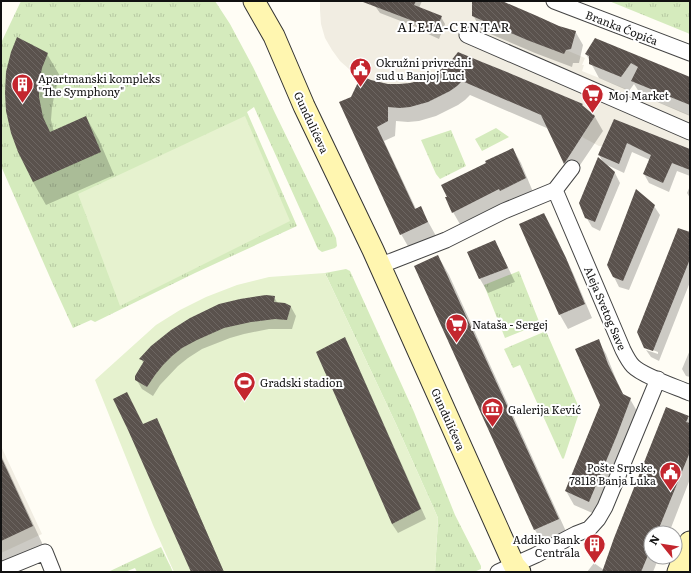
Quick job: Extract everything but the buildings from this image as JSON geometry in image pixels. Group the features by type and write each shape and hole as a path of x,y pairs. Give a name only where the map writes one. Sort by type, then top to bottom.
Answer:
{"street":[{"name":"Gundulićeva","path":"254,1 274,36 304,106 379,264 510,570"},
{"name":"Branka Ćopića","path":"554,1 690,53"},
{"path":"467,35 690,132"},
{"path":"379,264 392,261 446,240 504,211 555,190 572,168"},
{"name":"Aleja Svetog Save","path":"555,190 623,350 629,360 636,368 647,375 690,393"},
{"path":"510,570 576,534 589,529 594,524 605,507 658,379"},
{"path":"678,572 690,542"},
{"path":"1,570 45,552 53,572"}],"green space":[{"path":"21,1 215,1 230,24 253,67 336,238 337,246 322,252 318,249 254,107 247,112 297,226 195,273 95,322 91,320 73,328 1,166 1,43"},
{"path":"609,1 690,1 690,34"},
{"path":"245,116 290,221 120,306 78,194"},
{"path":"496,128 509,137 482,151 475,139"},
{"path":"451,130 466,166 440,179 436,174 421,140"},
{"path":"346,269 350,271 414,412 455,515 481,566 481,569 474,572 435,572 438,518 396,424 325,273"},
{"path":"519,271 540,324 505,338 484,285"},
{"name":"Gradski stadion","path":"325,273 396,424 438,518 435,572 174,572 153,525 95,380 156,325 180,310 206,297 237,285 269,277"},
{"path":"546,331 580,410 563,459 520,365 513,368 504,349"},
{"path":"161,547 173,572 137,572 135,568 125,572 108,572"}],"shaded area":[{"path":"320,1 377,1 421,24 421,26 435,32 442,16 413,7 416,1 472,1 472,16 527,40 566,50 585,58 582,65 584,65 582,71 690,115 690,149 614,119 602,146 599,146 582,137 595,116 590,112 580,112 583,104 458,52 450,62 425,79 399,84 388,84 371,80 349,69 340,61 332,50 325,38 321,24"},
{"path":"1,446 42,534 1,553"}],"place":[{"name":"Okružni privredni sud u Banjoj Luci","path":"361,88"},
{"name":"Apartmanski kompleks \"The Symphony\"","path":"23,104"},
{"name":"Moj Market","path":"593,114"},
{"name":"Nataša - Sergej","path":"456,344"},
{"name":"Gradski stadion","path":"245,402"},
{"name":"Galerija Kević","path":"492,428"},
{"name":"Pošte Srpske, 78118 Banja Luka","path":"671,492"},
{"name":"Addiko Bank Centrala","path":"595,564"}],"district":[{"name":"ALEJA-CENTAR","path":"454,26"}]}
